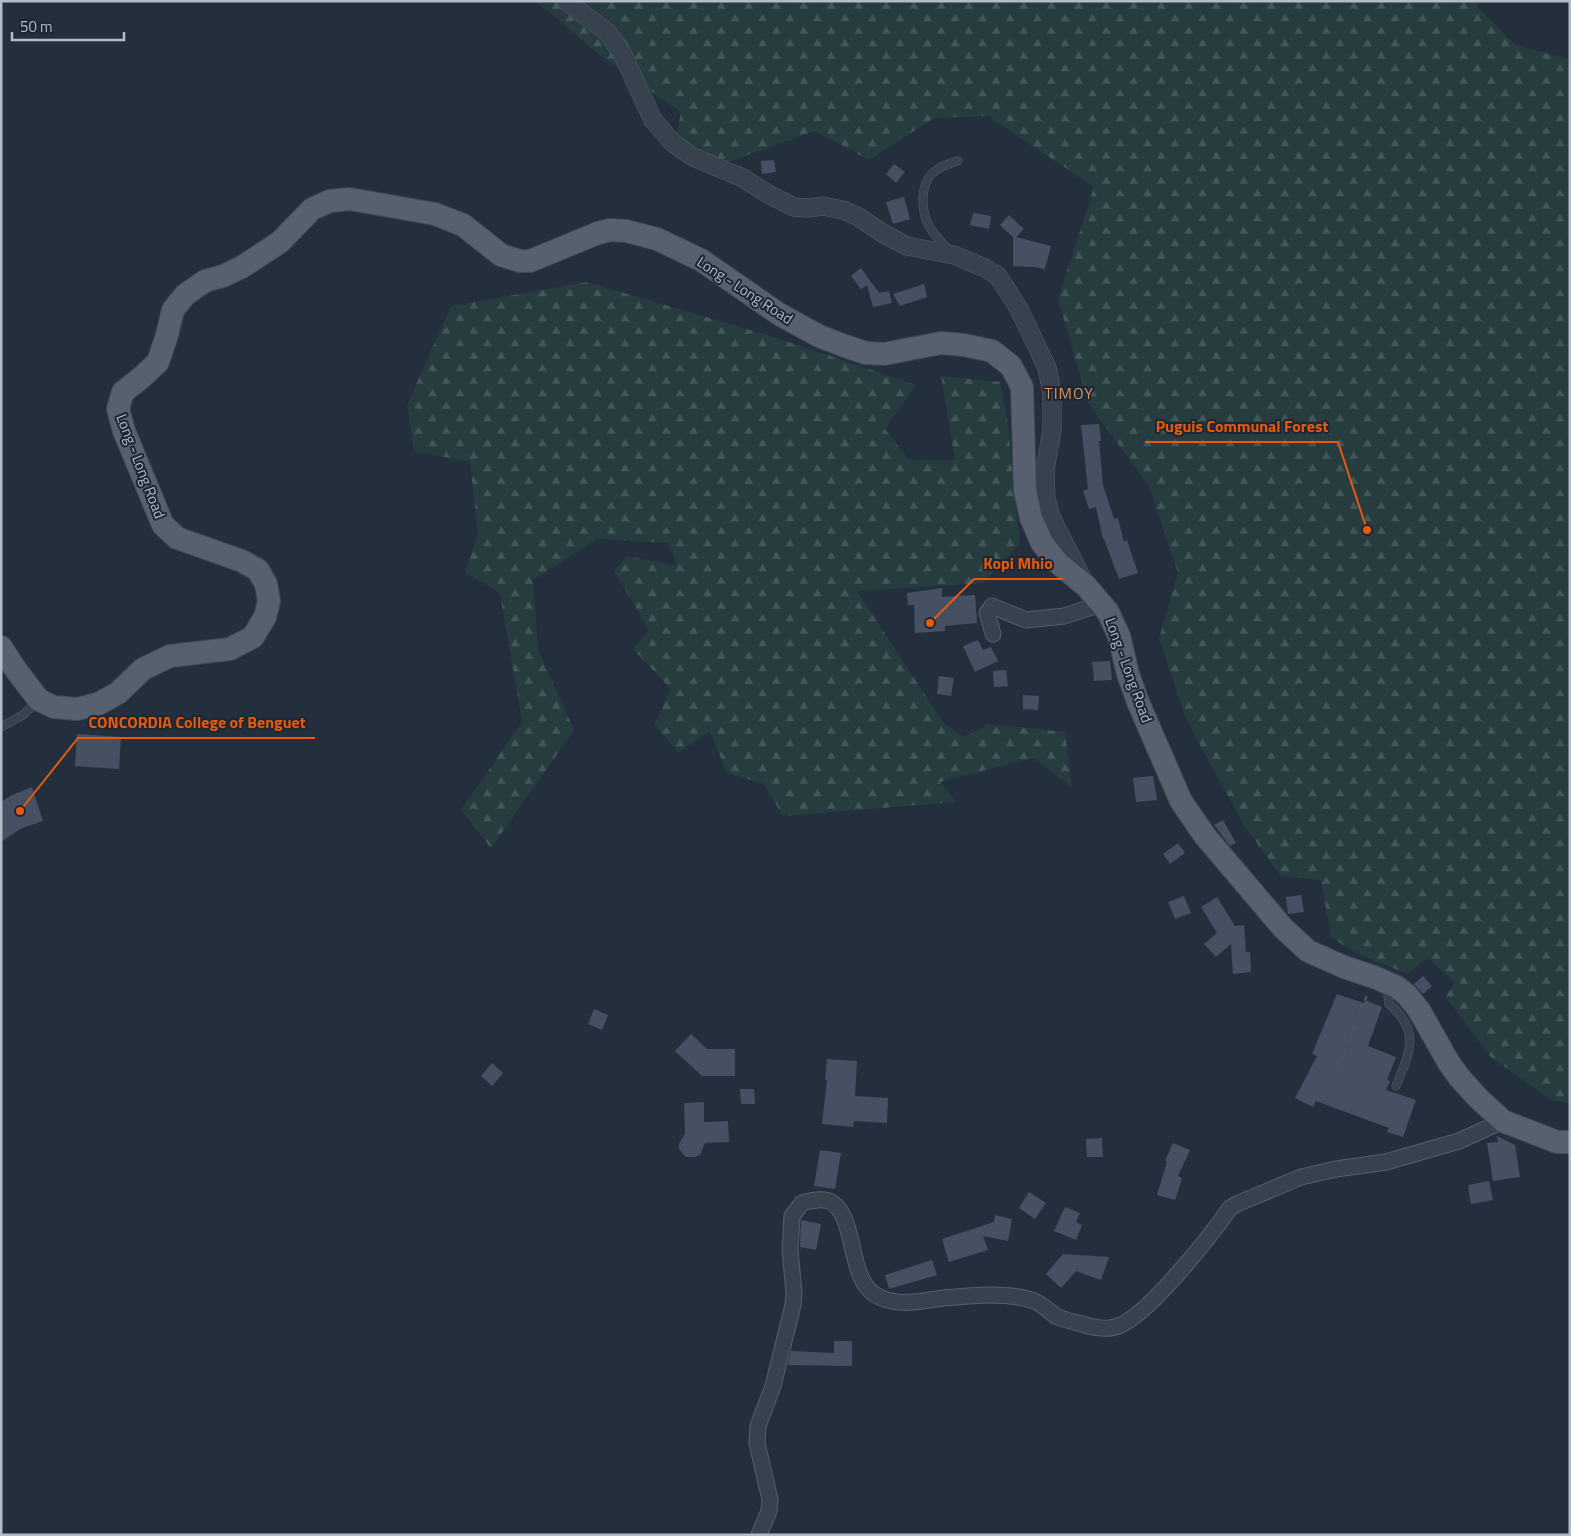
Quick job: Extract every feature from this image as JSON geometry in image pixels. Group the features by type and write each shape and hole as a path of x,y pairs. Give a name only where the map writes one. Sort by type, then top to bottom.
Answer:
{"main road":[{"name":"Long - Long Road","path":"39,700 54,707 77,710 98,704 118,693 143,669 170,656 230,649 238,645 253,637 265,617 269,601 266,584 258,570 242,561 177,538 164,525 124,431 118,408 123,392 158,362 173,310 186,295 205,281 223,276 242,267 280,242 312,209 330,201 350,199 435,214 463,225 501,255 520,261 530,261 598,233 610,230 626,231 657,239 701,260 779,314 818,336 845,346 866,353 884,354 941,343 964,344 992,351 1011,366 1022,387 1025,490 1031,518 1042,543 1058,563 1086,586 1108,612 1119,636 1128,674 1138,702 1181,801 1205,836 1284,928 1308,951 1383,981 1407,995 1419,1010 1459,1077 1503,1121 1557,1142 1570,1142"},
{"path":"1,647 39,700"}],"street":[{"path":"566,1 607,32 622,53 653,120 673,143 693,157 743,178 768,194 794,206 808,208 823,206 843,210 857,216 884,234 907,246 954,255 985,268 998,276 1019,309 1047,368 1052,392 1052,430 1045,470 1046,498 1050,517 1086,586"},
{"path":"993,634 987,613 992,606 1026,620 1064,616 1101,604"},
{"path":"759,1535 769,1511 770,1500 756,1443 758,1426 773,1386 793,1305 794,1293 790,1249 792,1216 802,1203 827,1200 833,1204 846,1224 860,1277 874,1294 889,1301 904,1303 981,1295 1006,1295 1035,1301 1056,1316 1082,1324 1101,1328 1115,1328 1147,1306 1184,1267 1230,1208 1239,1203 1301,1177 1386,1162 1459,1141 1503,1121"}],"lane":[{"path":"954,255 929,226 923,212 923,189 928,178 943,165 958,161"},
{"path":"1,727 23,715 39,700"},
{"path":"1383,981 1389,1004 1396,1010 1409,1028 1410,1038 1406,1062 1396,1086"}],"path":[{"path":"1335,1074 1383,981"}],"green space":[{"path":"535,1 1478,1 1477,7 1515,45 1570,59 1570,1103 1551,1100 1491,1057 1446,997 1455,982 1427,957 1408,974 1361,955 1331,938 1321,880 1281,876 1245,827 1186,719 1159,638 1178,573 1149,486 1088,403 1058,299 1094,187 988,116 934,118 869,160 815,131 725,163 675,141 681,112 601,56"},
{"path":"587,282 774,337 916,385 885,429 909,460 955,460 941,376 1000,382 1007,417 1020,543 984,583 857,591 944,724 965,737 989,724 1065,732 1072,788 1034,758 940,782 956,802 783,816 764,784 727,773 710,731 679,752 654,725 671,689 633,649 649,630 614,571 626,556 678,566 668,543 597,539 533,580 538,650 574,730 491,848 461,810 522,722 500,593 465,572 478,534 470,462 414,451 407,405 451,306"}],"building":[{"path":"774,160 776,172 762,174 761,161"},
{"path":"894,164 905,172 896,183 886,174"},
{"path":"904,197 910,219 893,224 886,202"},
{"path":"973,213 991,216 989,229 970,225"},
{"path":"1009,215 1024,229 1016,237 1051,246 1045,269 1013,266 1013,237 1000,225"},
{"path":"861,268 879,293 889,291 892,303 873,307 867,285 861,289 851,276"},
{"path":"924,284 927,297 900,306 893,294"},
{"path":"1099,424 1103,485 1114,519 1118,518 1124,542 1127,540 1138,573 1119,579 1103,539 1096,507 1089,509 1083,491 1088,489 1081,425"},
{"path":"942,588 942,597 975,595 977,623 945,626 945,631 915,633 914,605 908,605 907,593"},
{"path":"978,640 983,650 991,647 998,661 975,672 963,646"},
{"path":"1110,661 1112,680 1094,681 1092,662"},
{"path":"1006,670 1008,686 994,687 993,671"},
{"path":"939,676 954,678 951,696 937,694"},
{"path":"1023,695 1039,696 1038,710 1023,709"},
{"path":"77,734 121,737 119,769 75,766"},
{"path":"1153,776 1157,800 1136,802 1133,778"},
{"path":"32,787 43,821 20,829 1,842 1,802 12,795"},
{"path":"1223,820 1236,843 1230,846 1214,825"},
{"path":"1178,843 1185,853 1170,864 1163,854"},
{"path":"1301,895 1304,912 1288,914 1286,897"},
{"path":"1184,896 1191,913 1175,919 1168,902"},
{"path":"1217,897 1235,926 1244,925 1246,952 1250,952 1251,972 1233,974 1231,944 1216,957 1204,944 1217,933 1201,907"},
{"path":"1423,976 1432,986 1423,994 1414,984"},
{"path":"1337,994 1364,1003 1365,1000 1382,1007 1368,1046 1396,1057 1387,1080 1390,1081 1386,1090 1416,1100 1403,1137 1387,1132 1389,1128 1316,1101 1313,1107 1295,1098 1317,1056 1312,1054"},
{"path":"594,1009 608,1015 602,1030 588,1024"},
{"path":"691,1034 707,1049 735,1049 735,1076 702,1076 675,1051"},
{"path":"827,1059 857,1061 855,1096 888,1098 887,1123 854,1121 853,1127 822,1124 827,1080 825,1080"},
{"path":"492,1063 503,1073 492,1086 481,1076"},
{"path":"740,1089 754,1089 755,1104 741,1104"},
{"path":"704,1102 704,1122 728,1121 729,1142 705,1143 700,1155 686,1157 679,1149 679,1144 685,1134 684,1103"},
{"path":"1497,1136 1515,1145 1520,1177 1493,1181 1487,1143 1498,1142"},
{"path":"1102,1138 1103,1157 1087,1157 1086,1139"},
{"path":"1173,1143 1190,1150 1178,1176 1182,1178 1175,1200 1157,1195 1167,1162 1165,1161"},
{"path":"820,1150 841,1153 835,1189 814,1186"},
{"path":"1489,1181 1493,1200 1471,1204 1468,1185"},
{"path":"1029,1192 1046,1203 1035,1219 1019,1208"},
{"path":"1065,1207 1080,1213 1076,1222 1082,1225 1076,1240 1054,1231"},
{"path":"995,1215 1012,1219 1008,1241 983,1236 988,1250 949,1262 942,1239 994,1222"},
{"path":"801,1220 821,1224 816,1250 800,1247"},
{"path":"1063,1254 1109,1257 1101,1280 1076,1271 1061,1288 1046,1274"},
{"path":"932,1260 937,1275 889,1289 885,1275"},
{"path":"834,1341 852,1341 852,1366 788,1365 791,1351 834,1353"}],"place":[{"name":"Puguis Communal Forest","path":"1367,530"},
{"name":"Kopi Mhio","path":"930,623"},
{"name":"CONCORDIA College of Benguet","path":"20,811"}],"district":[{"name":"TIMOY","path":"1069,393"}]}
